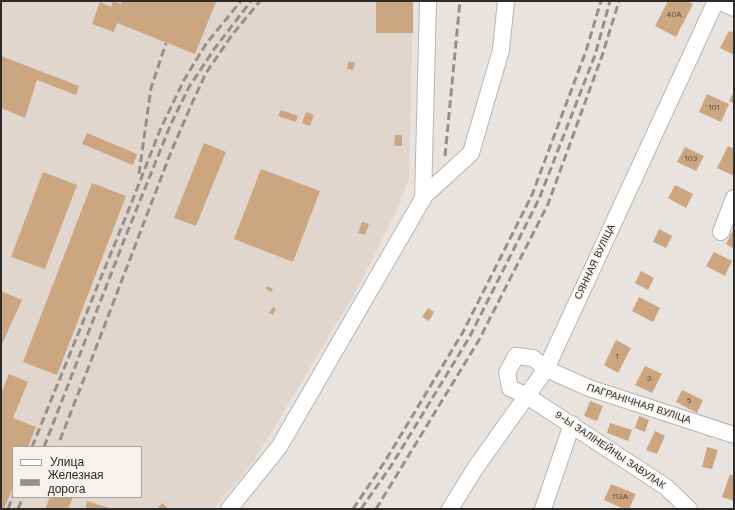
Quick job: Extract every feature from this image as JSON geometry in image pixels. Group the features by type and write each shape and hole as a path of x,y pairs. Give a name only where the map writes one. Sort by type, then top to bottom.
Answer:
{"street":[{"path":"423,199 428,1"},
{"path":"229,509 279,446 425,195 471,153 501,50 506,1"},
{"path":"717,1 734,8"},
{"name":"СЯННАЯ ВУЛІЦА","path":"450,509 476,467 546,369 717,1"},
{"path":"721,232 734,198"},
{"path":"527,396 510,388 507,373 516,356 533,358 546,369"},
{"name":"ПАГРАНІЧНАЯ ВУЛІЦА","path":"546,369 589,388 734,435"},
{"name":"9-Ы ЗАЛІНЕЙНЫ ЗАВУЛАК","path":"527,396 572,424 666,487 689,509"},
{"path":"543,509 572,424"}],"shaded area":[{"path":"1,1 413,1 409,178 394,216 359,286 254,461 214,509 1,509"}],"building":[{"path":"113,1 121,4 122,1 216,2 195,54 117,23 114,32 92,24 100,2 111,7"},
{"path":"376,1 413,1 413,33 376,33"},
{"path":"668,1 687,1 693,4 676,37 655,26"},
{"path":"729,31 734,33 734,55 720,48"},
{"path":"1,56 79,86 76,95 37,80 25,118 1,108"},
{"path":"348,62 355,62 353,70 347,69"},
{"path":"734,91 734,104 729,101"},
{"path":"707,94 729,104 721,122 699,112"},
{"path":"281,110 298,116 296,122 278,116"},
{"path":"306,112 314,115 310,126 302,123"},
{"path":"87,133 137,154 133,165 82,144"},
{"path":"395,135 402,135 402,146 394,146"},
{"path":"204,143 226,152 196,226 174,218"},
{"path":"728,146 734,149 734,176 717,168"},
{"path":"685,147 704,156 696,171 677,162"},
{"path":"261,169 320,191 293,262 234,239"},
{"path":"43,172 77,185 45,269 11,257"},
{"path":"92,183 126,196 57,375 23,362"},
{"path":"675,185 693,194 686,208 668,198"},
{"path":"362,222 369,224 365,235 358,233"},
{"path":"734,228 734,249 726,244"},
{"path":"659,229 672,236 666,248 653,242"},
{"path":"714,252 732,261 725,276 706,266"},
{"path":"641,271 654,278 648,290 635,283"},
{"path":"267,286 273,289 271,292 266,289"},
{"path":"1,291 22,300 1,346"},
{"path":"639,297 660,308 653,322 632,311"},
{"path":"273,307 276,308 273,315 269,313"},
{"path":"428,308 434,312 429,321 422,317"},
{"path":"616,340 631,348 618,373 604,365"},
{"path":"645,366 662,374 652,393 635,385"},
{"path":"9,374 28,382 13,418 36,427 28,446 12,446 12,489 4,509 1,509 1,394"},
{"path":"682,390 703,400 697,413 676,402"},
{"path":"590,401 603,406 597,421 584,416"},
{"path":"639,416 649,420 645,432 635,428"},
{"path":"610,423 632,430 628,441 607,433"},
{"path":"655,431 665,436 657,454 646,450"},
{"path":"707,447 718,450 712,469 702,467"},
{"path":"730,474 734,476 734,501 722,497"},
{"path":"611,484 636,494 629,509 624,509 604,500"},
{"path":"50,498 73,498 68,509 45,509"},
{"path":"87,501 112,509 85,509"},
{"path":"162,503 169,509 157,509"}],"railway":[{"path":"32,446 160,130 184,80 206,44 241,1"},
{"path":"44,446 170,126 189,87 215,48 251,1"},
{"path":"60,440 171,152 193,101 206,73 232,35 260,1"},
{"path":"445,156 460,1"},
{"path":"353,509 384,463 463,332 532,195 586,51 601,1"},
{"path":"361,509 391,466 469,338 539,199 595,55 610,1"},
{"path":"376,509 479,340 548,204 602,56 619,1"},
{"path":"139,174 151,88 166,43"},
{"path":"8,509 12,498"},
{"path":"18,509 23,498"}]}
